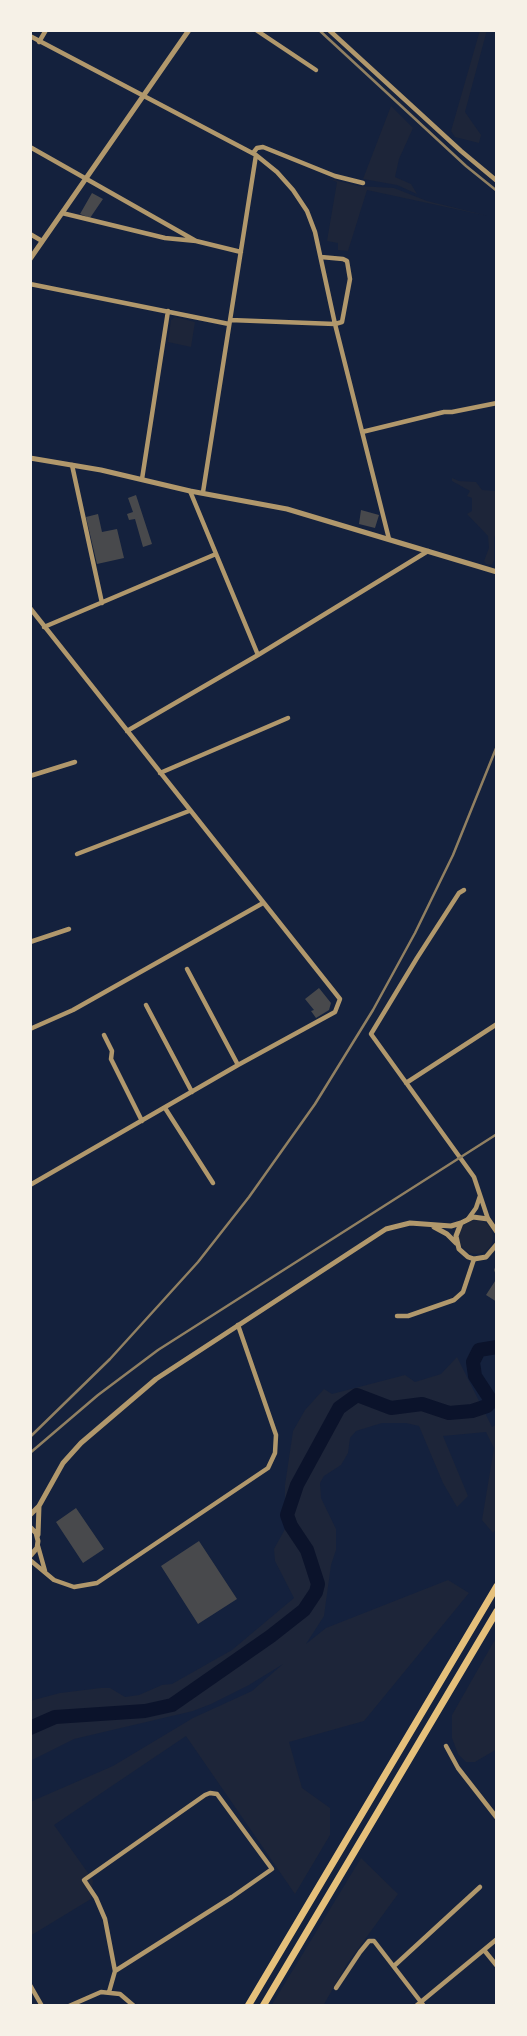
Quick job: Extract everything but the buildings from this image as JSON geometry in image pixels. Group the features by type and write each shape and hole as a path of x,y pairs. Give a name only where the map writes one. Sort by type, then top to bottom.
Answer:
{"highway":[{"path":"248,2006 497,1586"},
{"path":"263,2006 497,1611"}],"street":[{"path":"39,42 46,30"},
{"path":"30,259 189,30"},
{"path":"256,30 316,70"},
{"path":"329,30 497,181"},
{"path":"30,36 255,154 277,172 301,201 311,221 321,257 389,539"},
{"path":"30,147 195,242"},
{"path":"203,492 257,148 263,147 329,174 363,183"},
{"path":"62,213 165,238 241,252"},
{"path":"30,234 42,241"},
{"path":"30,284 229,322 335,324 344,320 350,276 346,260 321,257"},
{"path":"142,479 168,311"},
{"path":"362,432 444,412 497,403"},
{"path":"30,458 287,509 497,572"},
{"path":"72,465 102,603"},
{"path":"190,491 258,655"},
{"path":"127,731 428,551"},
{"path":"44,627 216,554"},
{"path":"30,608 340,999 335,1012 30,1185"},
{"path":"160,773 288,718"},
{"path":"30,776 75,762"},
{"path":"77,855 189,811"},
{"path":"464,890 459,893 417,958 371,1034 474,1177 489,1220 497,1232"},
{"path":"30,1029 73,1010 263,903"},
{"path":"30,942 69,929"},
{"path":"187,969 238,1065"},
{"path":"146,1004 192,1092"},
{"path":"406,1083 497,1024"},
{"path":"104,1035 112,1051 111,1059 142,1121"},
{"path":"165,1108 213,1183"},
{"path":"468,1219 481,1195"},
{"path":"30,1515 39,1506 63,1463 81,1443 156,1379 386,1229 410,1223 452,1226 478,1216 489,1220 497,1219"},
{"path":"456,1243 461,1223"},
{"path":"431,1225 447,1234 463,1253 474,1259 486,1257 497,1247"},
{"path":"397,1316 408,1316 454,1300 463,1292 474,1259"},
{"path":"39,1506 38,1541 30,1558 54,1580 74,1587 97,1583 268,1468 275,1453 276,1436 238,1325"},
{"path":"30,1527 38,1541 46,1572"},
{"path":"446,1746 453,1762 497,1818"},
{"path":"109,1992 115,1971 105,1919 84,1880 210,1793 218,1794 272,1869 115,1971"},
{"path":"394,1966 480,1887"},
{"path":"416,2006 423,2004 497,1939"},
{"path":"336,1988 369,1941 374,1941 423,2004"},
{"path":"484,1950 497,1966"},
{"path":"30,1985 42,2006"},
{"path":"69,2006 94,1993 109,1992 120,1994 134,2006"}],"shaded area":[{"path":"480,30 487,30 465,112 481,135 479,143 455,137 451,131"},
{"path":"391,106 413,128 399,159 395,177 411,184 417,194 397,185 363,179"},
{"path":"327,178 358,186 394,188 427,201 488,216 367,190 348,251 338,250 338,243 327,241 337,182"},
{"path":"175,317 195,322 191,347 168,342 171,320"},
{"path":"452,478 476,482 482,490 497,491 497,531 492,565 484,561 489,548 488,536 467,514 472,511 472,498 467,496 470,491 452,481"},
{"path":"476,1220 488,1225 493,1237 488,1249 476,1254 464,1249 459,1237 464,1225"},
{"path":"457,1357 492,1427 497,1424 497,1528 493,1533 482,1520 494,1448 486,1432 443,1436 468,1496 457,1507 443,1483 419,1426 406,1423 382,1423 356,1431 350,1438 348,1453 341,1465 324,1476 320,1483 321,1498 336,1529 336,1550 331,1565 324,1616 306,1644 326,1628 448,1580 469,1593 364,1721 289,1742 302,1788 330,1808 330,1835 295,1894 186,1736 54,1825 93,1880 91,1899 30,1936 30,1802 113,1766 193,1718 252,1691 283,1664 249,1685 193,1711 74,1739 30,1761 30,1701 60,1693 101,1688 110,1688 125,1697 139,1695 162,1685 172,1684 232,1650 294,1598 275,1561 274,1549 285,1529 285,1485 293,1431 305,1410 324,1389 332,1394 405,1375 415,1382 441,1374"},
{"path":"497,1636 497,1749 475,1762 466,1762 458,1754 452,1738 452,1715"},
{"path":"361,1858 398,1894 347,1964 323,2006 271,2006"}],"waterway":[{"path":"30,1728 55,1717 145,1711 172,1705 304,1610 318,1584 307,1550 287,1515 297,1485 339,1408 357,1395 391,1408 422,1404 449,1413 472,1411 487,1406 490,1399 475,1376 473,1362 479,1350 497,1347"}],"railway":[{"path":"319,30 466,166 497,191"},
{"path":"30,1437 110,1359 198,1262 249,1197 315,1104 373,1010 415,933 453,855 497,746"},
{"path":"30,1453 98,1395 158,1350 497,1134"}]}
